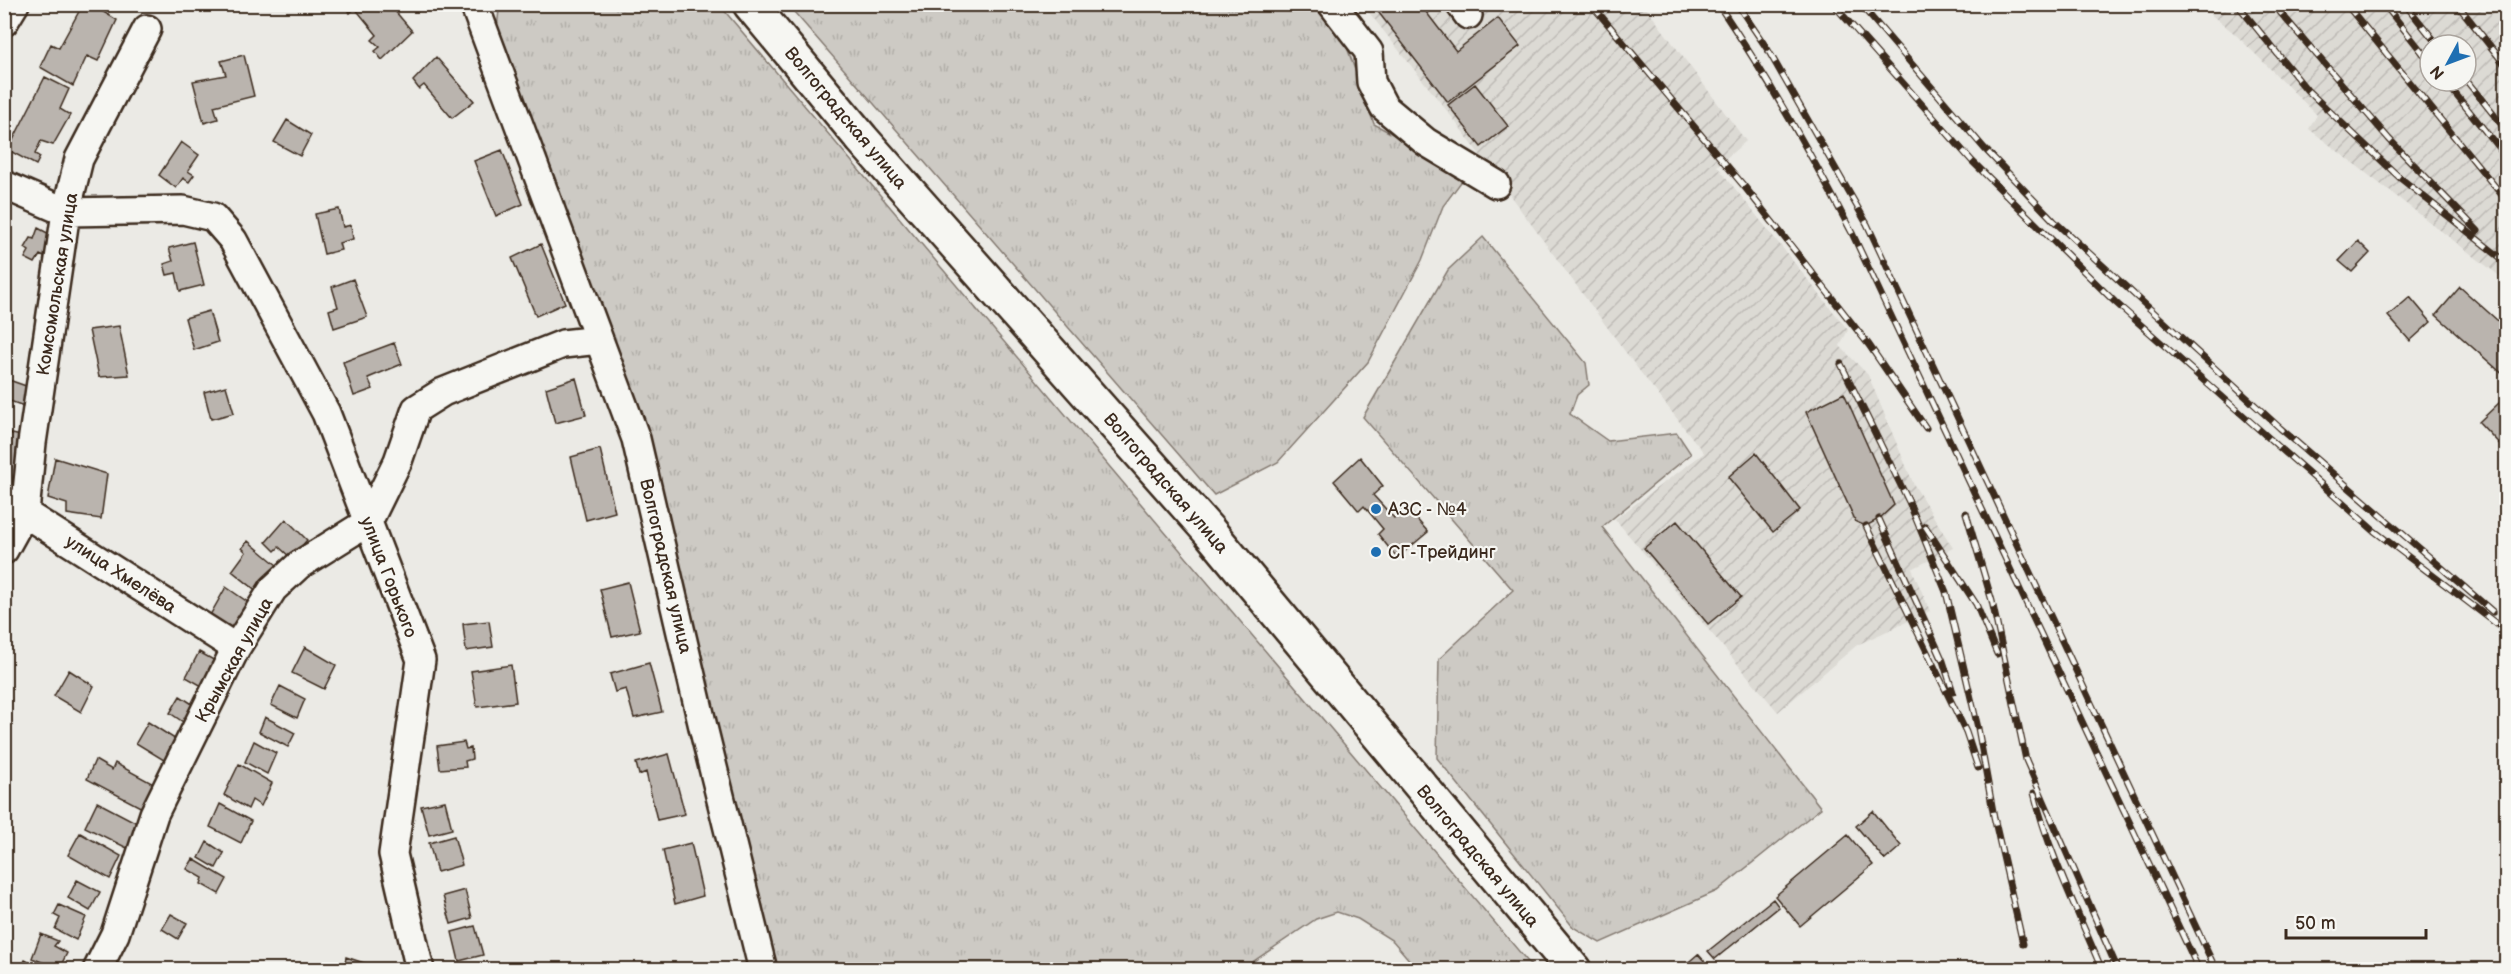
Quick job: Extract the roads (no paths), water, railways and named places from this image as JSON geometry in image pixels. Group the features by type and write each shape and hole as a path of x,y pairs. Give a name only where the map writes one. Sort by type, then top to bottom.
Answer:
{"main road":[{"name":"Волгоградская улица","path":"750,4 869,148 1209,531 1574,969"}],"street":[{"path":"4,22 15,4"},
{"name":"Волгоградская улица","path":"474,4 636,439 703,727 763,969"},
{"path":"1332,4 1369,52 1371,82 1384,107 1426,142 1496,184"},
{"name":"Комсомольская улица","path":"4,550 32,443 66,212 80,159 147,29"},
{"path":"4,185 66,212"},
{"name":"улица Горького","path":"66,212 183,210 213,217 233,240 326,413 421,660 393,854 420,969"},
{"path":"368,522 398,461 416,409 442,392 563,344 599,340"},
{"name":"улица Хмелёва","path":"14,506 236,648"},
{"name":"Крымская улица","path":"97,969 115,934 154,814 236,648 273,589 299,565 368,522"}],"railway":[{"path":"1591,4 1744,186 1869,345 1926,428"},
{"path":"1718,4 1788,117 1852,233 2199,970"},
{"path":"1737,4 1768,50 1867,224 2216,970"},
{"path":"1833,4 1972,161 2115,302 2373,530 2506,631"},
{"path":"1860,4 1984,148 2054,221 2280,428 2493,612"},
{"path":"2237,4 2307,90 2399,177 2506,262"},
{"path":"2273,4 2389,139 2478,231"},
{"path":"2346,4 2506,200"},
{"path":"2384,4 2418,47"},
{"path":"2405,4 2428,33"},
{"path":"2457,4 2506,66"},
{"path":"2455,93 2506,157"},
{"path":"2476,93 2506,130"},
{"path":"1841,364 1909,502 1946,592 1978,728 1994,817 2023,944"},
{"path":"1966,513 1992,601 2026,760 2118,970"},
{"path":"1879,519 1943,661 1953,692"},
{"path":"1866,526 1966,732 1978,768"},
{"path":"1925,526 1976,604 1997,654"},
{"path":"2034,793 2056,861 2102,970"}],"place":[{"name":"АЗС - №4","path":"1376,509"},
{"name":"СГ-Трейдинг","path":"1376,552"}]}
